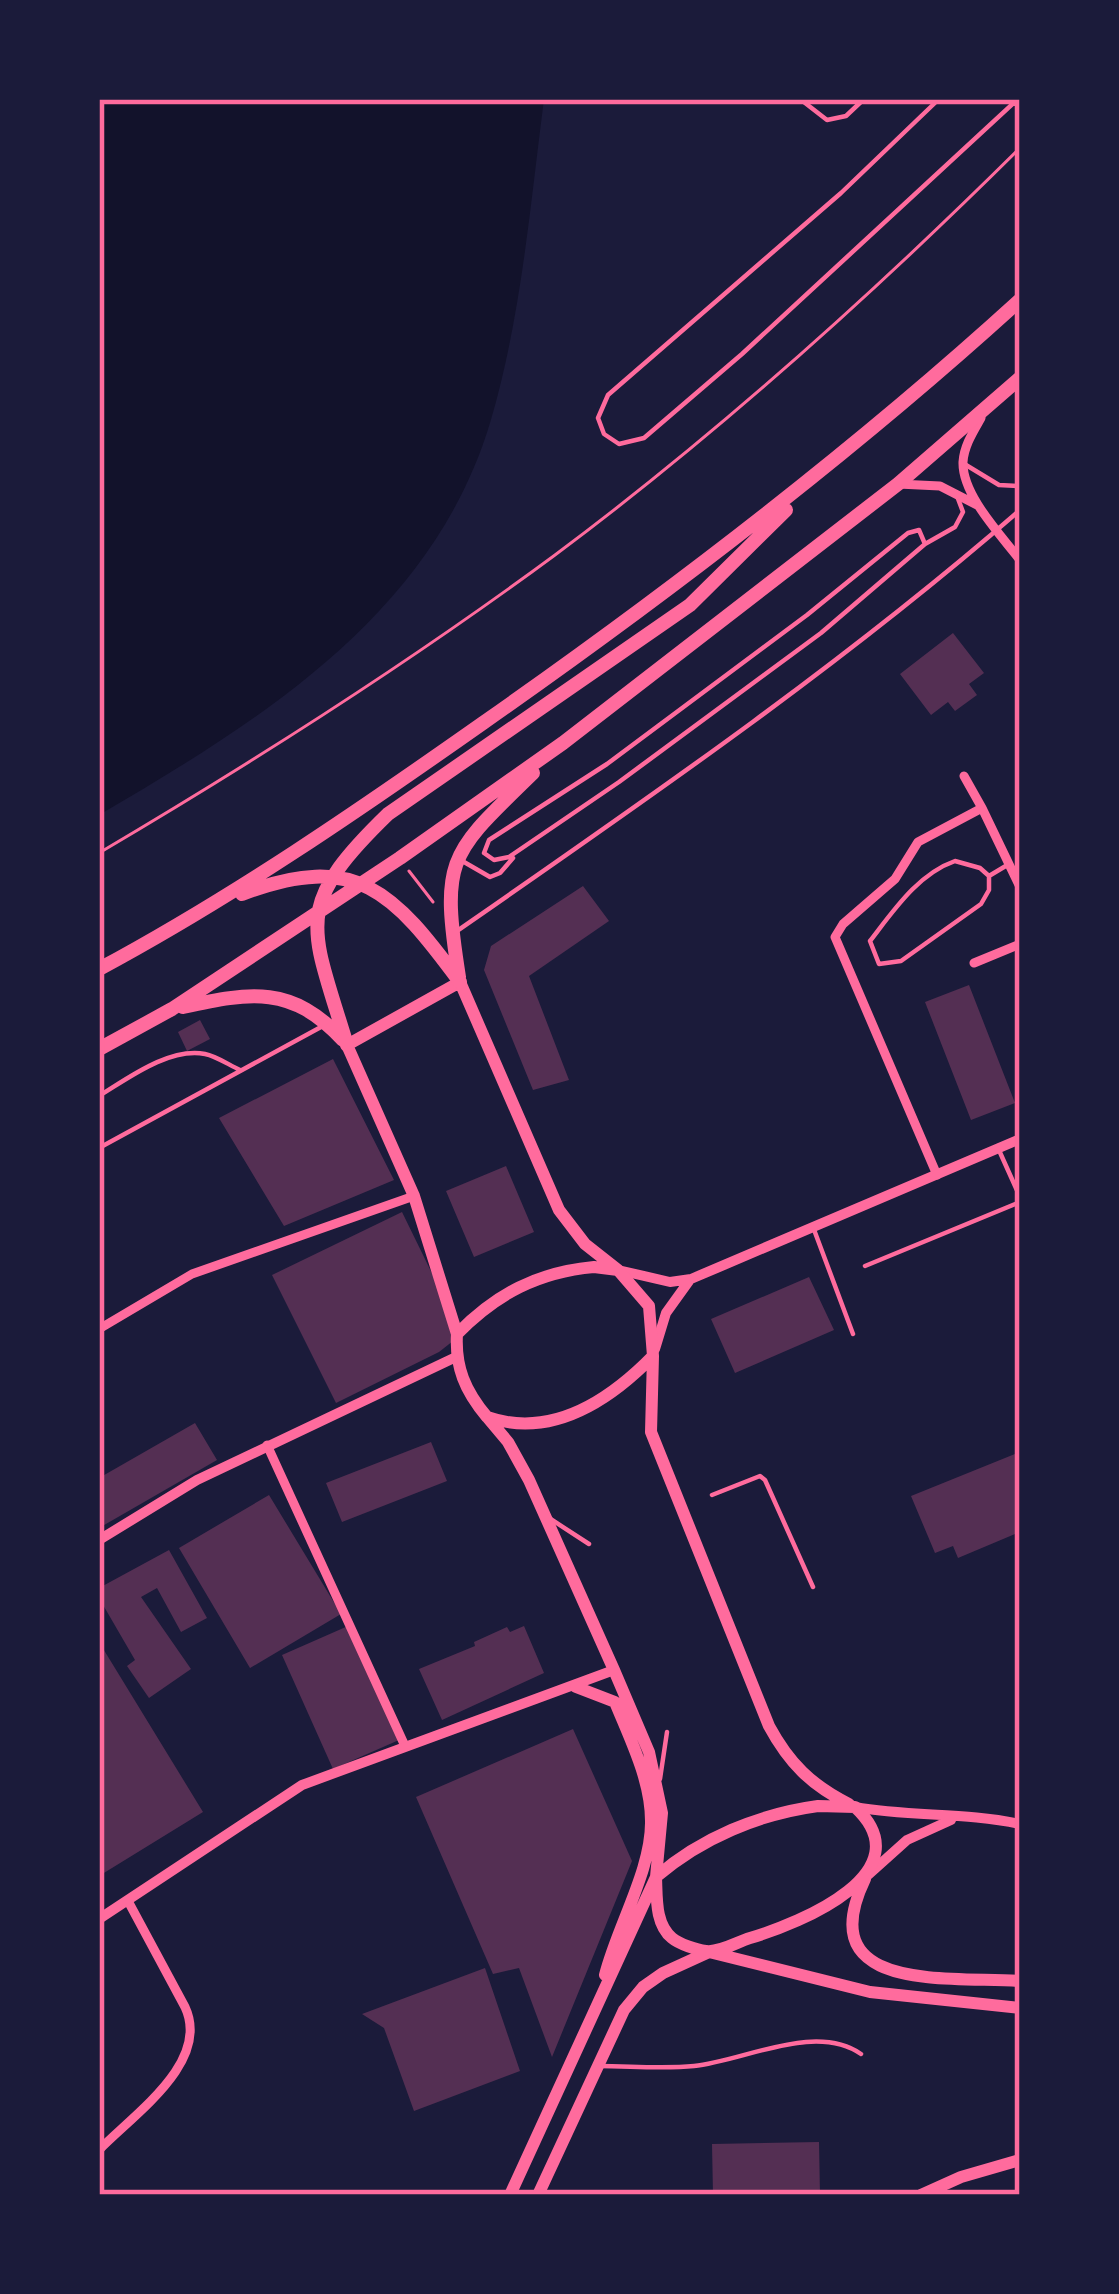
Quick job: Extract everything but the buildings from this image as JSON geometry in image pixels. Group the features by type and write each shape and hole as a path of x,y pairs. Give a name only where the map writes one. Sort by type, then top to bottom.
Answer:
{"main road":[{"path":"99,969 214,905 601,642 835,461 1020,300"},
{"path":"99,1049 172,1009 563,743 898,484 1020,378"},
{"path":"835,461 690,605 388,814 350,850 316,912 320,953 347,1045 414,1196 458,1334 456,1357 467,1390 508,1442 649,1752 659,1790 662,1838 656,1877 661,1924 674,1940 709,1952 870,1992 1020,2008"},
{"path":"460,982 449,892 457,856 470,834 563,743"},
{"path":"214,905 304,876 363,883 408,914 460,982 559,1210 585,1244 618,1270 649,1306 651,1432 769,1726 805,1778 855,1807 878,1839 876,1857 858,1893 851,1930 855,1947 875,1967 1020,1981"},
{"path":"347,1045 460,982"},
{"path":"172,1009 256,994 294,1001 347,1045"},
{"path":"458,1334 505,1292 540,1277 570,1269 618,1270"},
{"path":"487,1417 521,1427 567,1415 601,1400 653,1356"},
{"path":"576,1687 615,1702 637,1756 652,1822 640,1876 615,1935 596,2010"},
{"path":"510,2195 656,1877 697,1848 749,1822 800,1808 855,1807"},
{"path":"538,2195 624,2010 643,1987 709,1952 785,1928 866,1877"},
{"path":"921,2195 961,2177 1020,2160"}],"street":[{"path":"984,412 966,446 964,474 1020,560"},
{"path":"898,484 920,482 955,491 984,511"},
{"path":"964,776 1015,861 1020,887"},
{"path":"937,1174 835,937 895,879 918,842 982,808"},
{"path":"974,963 1020,944"},
{"path":"618,1270 670,1282 691,1279 1020,1139"},
{"path":"99,1329 192,1274 414,1196"},
{"path":"653,1356 666,1313 691,1279"},
{"path":"99,1540 197,1480 456,1357"},
{"path":"267,1445 405,1745"},
{"path":"100,1917 302,1785 614,1670"},
{"path":"855,1807 1020,1825"},
{"path":"866,1877 907,1840 960,1817"},
{"path":"99,2150 184,2062 192,2038 192,2021 128,1901"}],"lane":[{"path":"800,99 827,120 846,116 864,99"},
{"path":"940,99 824,208 608,395 598,418 604,434 619,444 644,438 742,355 1016,102"},
{"path":"1020,456 1020,466"},
{"path":"963,463 999,485 1020,486"},
{"path":"457,856 490,877 500,873 516,853 821,633 925,544 961,520 955,491"},
{"path":"452,930 685,773 929,589 1020,510"},
{"path":"516,853 494,860 483,848 692,702 908,533 919,530 925,544"},
{"path":"956,861 980,868 988,876 986,898 956,924 901,961 879,964 870,940 922,880 956,861"},
{"path":"988,876 1015,861"},
{"path":"99,1148 327,1024"},
{"path":"99,1096 139,1072 189,1055 204,1054 240,1070"},
{"path":"865,1266 1020,1200 998,1148"},
{"path":"813,1227 853,1334"},
{"path":"712,1495 760,1476 765,1480 813,1587"},
{"path":"544,1515 589,1544"},
{"path":"659,1790 668,1732"},
{"path":"598,2066 696,2066 818,2042 849,2045 860,2054"}],"path":[{"path":"99,853 277,746 555,555 719,424 880,282 1020,148"},
{"path":"400,858 452,930"}],"shaded area":[{"path":"99,99 544,99 501,384 463,491 427,552 384,606 279,700 99,815"}]}
